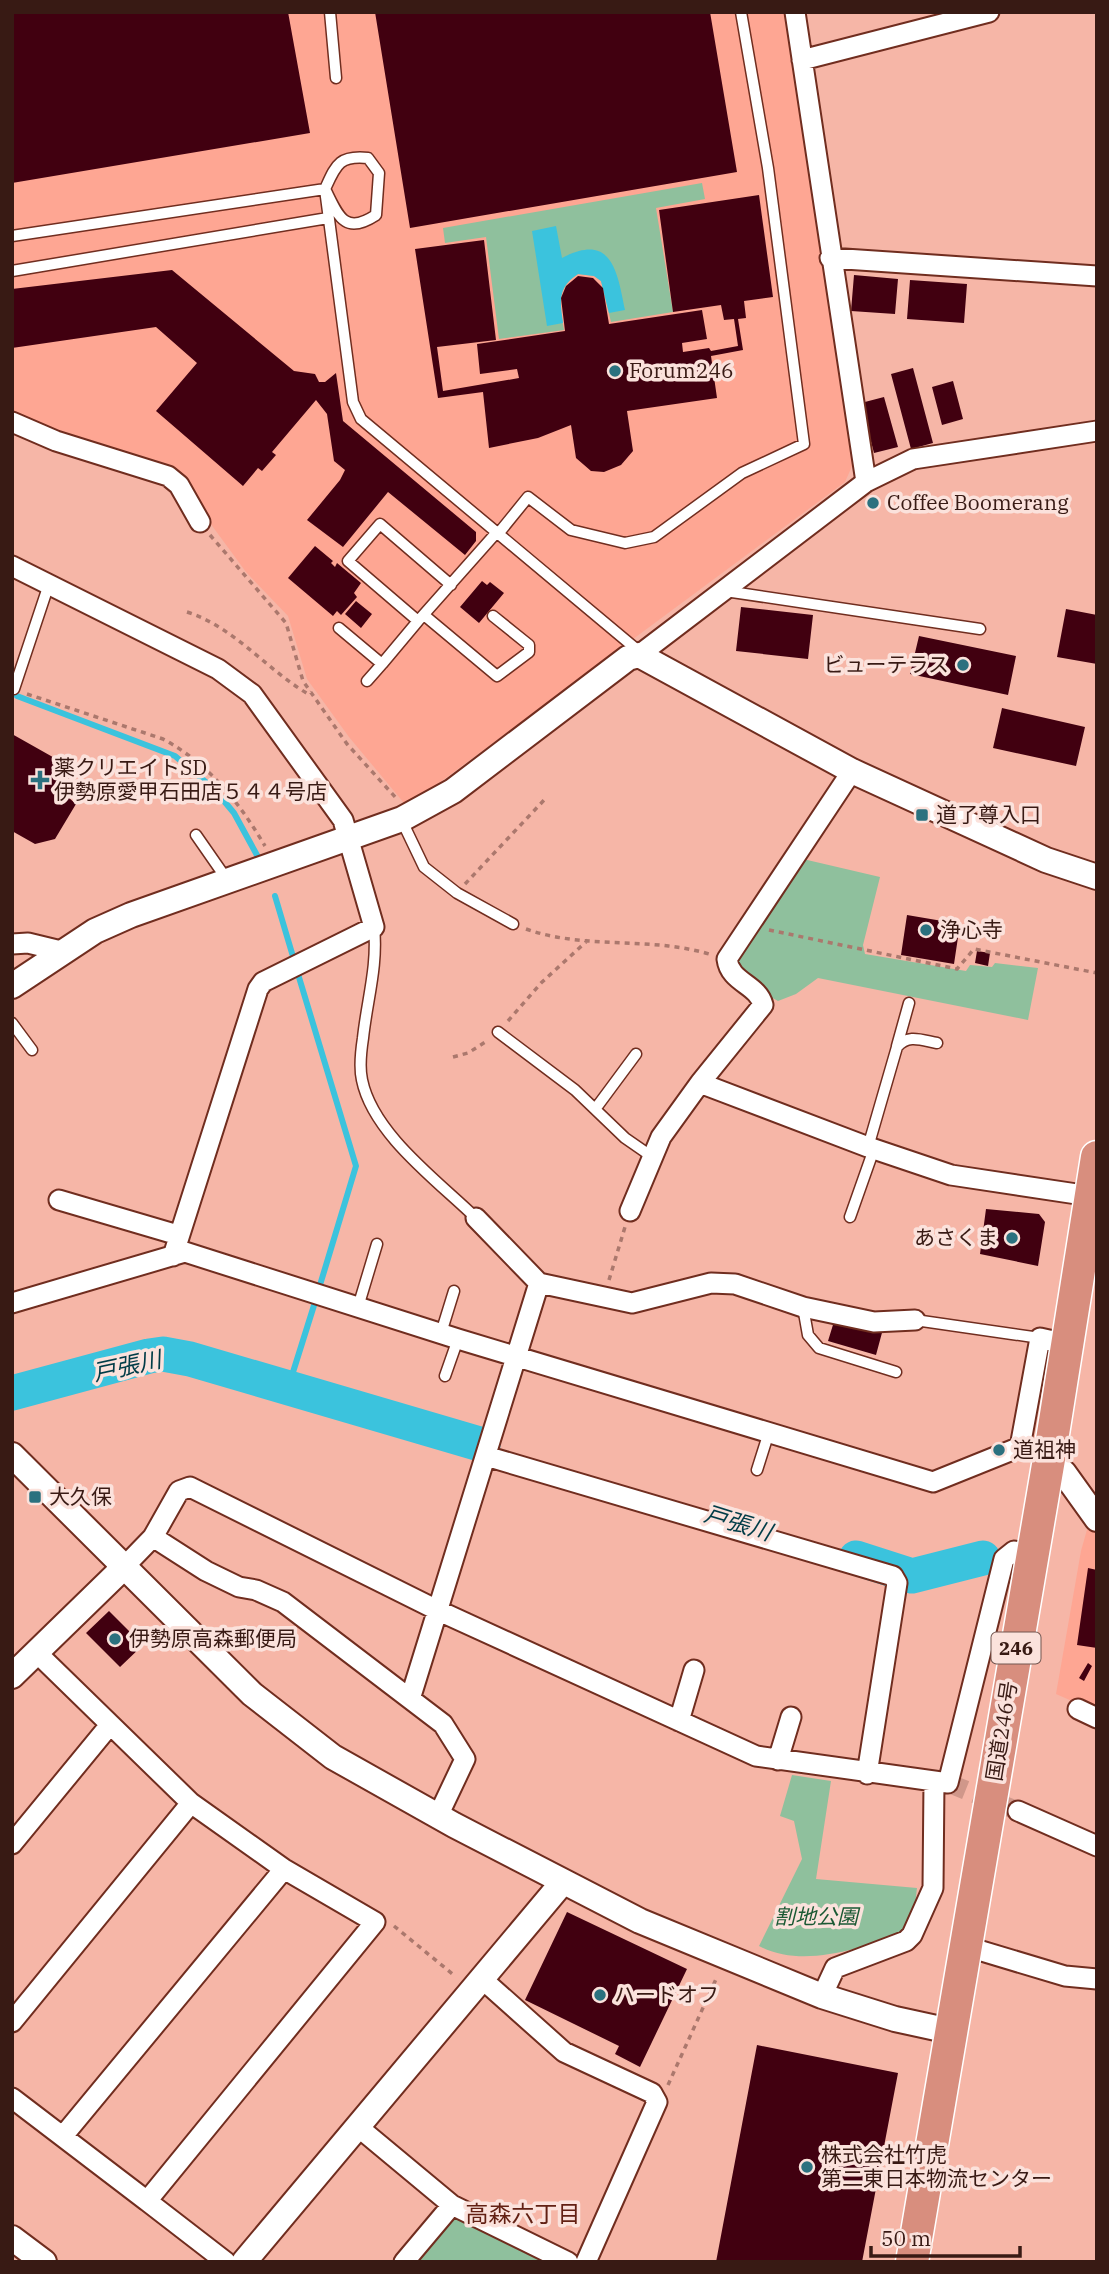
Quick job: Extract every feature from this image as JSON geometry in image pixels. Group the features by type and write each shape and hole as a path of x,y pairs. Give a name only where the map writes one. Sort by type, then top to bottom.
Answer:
{"highway":[{"name":"国道246号","path":"912,2262 1049,1459 1054,1341 1087,1284 1090,1196 1097,1157"}],"street":[{"path":"795,12 830,258 866,482"},
{"path":"803,60 989,12"},
{"path":"830,258 1097,276"},
{"path":"12,422 56,441 168,476 179,485 200,522"},
{"path":"12,986 95,930 351,839 406,817 453,791 628,658 640,654 866,482 913,459 1097,431"},
{"path":"12,566 235,679 252,694 336,810 351,839 374,927 263,982 258,989 173,1256"},
{"path":"640,654 852,771 1046,860 1097,877"},
{"path":"630,1211 651,1156 700,1083 763,1005 761,996 732,975 727,959 852,771"},
{"path":"12,944 28,943 61,951"},
{"path":"700,1083 871,1148 951,1175 1090,1196"},
{"path":"59,1199 178,1236"},
{"path":"476,1218 539,1283 605,1294 632,1303 711,1283 735,1284 803,1307 874,1322 915,1320"},
{"path":"12,1303 185,1252 449,1336 933,1482 1020,1447 1054,1341"},
{"path":"411,1696 488,1449 514,1355 539,1283"},
{"path":"488,1449 893,1576 897,1583 867,1774"},
{"path":"1049,1459 1064,1473 1097,1519"},
{"path":"16,1468 270,1709 334,1757 562,1883 726,1958 822,1996 895,2019 950,2031"},
{"path":"12,1676 153,1537 178,1491 190,1487 437,1609 756,1756 867,1774 948,1783 1004,1559 1014,1551 1031,1555"},
{"path":"153,1537 206,1571 239,1587 256,1590 283,1602 411,1696 443,1724 464,1759 438,1816"},
{"path":"36,1652 191,1803 284,1869 375,1922 147,2201"},
{"path":"679,1721 694,1670"},
{"path":"1078,1709 1097,1718"},
{"path":"778,1760 791,1717"},
{"path":"12,1844 109,1726"},
{"path":"822,1996 835,1968 906,1941 912,1936 933,1888 934,1781"},
{"path":"12,2022 191,1803"},
{"path":"1017,1811 1097,1846"},
{"path":"63,2136 284,1869"},
{"path":"244,2262 562,1883"},
{"path":"965,1946 1065,1976 1097,1979"},
{"path":"476,1984 564,2052 652,2093 657,2102 586,2262"},
{"path":"12,2098 226,2262"},
{"path":"357,2126 452,2205 568,2262"},
{"path":"404,2262 452,2205"},
{"path":"12,2238 44,2262"}],"lane":[{"path":"330,12 337,78"},
{"path":"367,681 528,497 570,530 625,543 654,537 742,473 804,444 768,168 741,12"},
{"path":"325,189 339,218 349,224 363,223 376,215 379,173 368,158 351,156 336,165 325,189 352,402 361,419 640,654"},
{"path":"12,236 325,189"},
{"path":"12,271 328,218"},
{"path":"451,585 380,524 348,562 497,676 529,652 529,645 493,616"},
{"path":"14,690 49,584"},
{"path":"721,590 980,629"},
{"path":"339,628 382,664"},
{"path":"406,817 424,867 457,893 513,924"},
{"path":"196,835 229,882"},
{"path":"374,927 376,953 361,1053 361,1078 368,1101 386,1130 476,1218"},
{"path":"850,1217 909,1003"},
{"path":"12,1023 32,1050"},
{"path":"498,1032 596,1108 625,1138 651,1156"},
{"path":"897,1047 903,1040 911,1038 937,1043"},
{"path":"596,1108 636,1054"},
{"path":"358,1307 377,1244"},
{"path":"445,1376 454,1291"},
{"path":"803,1307 808,1335 819,1348 896,1372"},
{"path":"915,1320 1054,1341"},
{"path":"757,1470 769,1432"}],"path":[{"path":"200,522 286,622 303,681 347,744 406,817"},
{"path":"187,612 212,620 286,681 308,694 311,692"},
{"path":"14,690 163,739 182,750 231,794 276,864"},
{"path":"457,893 546,798"},
{"path":"513,924 542,934 587,940 668,943 727,959"},
{"path":"749,926 957,969 974,949 1097,973"},
{"path":"453,1057 481,1047 587,940"},
{"path":"605,1294 630,1211"},
{"path":"375,1922 392,1924 476,1984"},
{"path":"652,2093 666,2089 726,1958"}],"shaded area":[{"path":"12,12 786,12 853,464 845,482 416,800 404,803 349,737 307,679 288,616 246,572 199,508 166,472 12,412"},
{"path":"1097,1516 1097,1712 1056,1694 1081,1551 1088,1526"}],"green space":[{"path":"702,183 705,199 656,208 673,312 611,322 601,281 594,276 578,274 562,292 564,330 499,339 486,237 445,243 443,228"},
{"path":"803,859 880,877 863,945 865,954 966,971 970,965 992,967 995,963 1038,968 1028,1020 818,978 796,994 778,1001 741,981 735,967"},
{"name":"割地公園","path":"792,1775 831,1781 816,1879 917,1888 915,1905 903,1934 850,1950 812,1956 776,1953 759,1946 802,1859 794,1821 780,1816"},
{"path":"459,2216 548,2262 412,2262 449,2219"}],"water":[{"path":"556,226 562,258 579,251 592,250 602,253 609,260 619,282 625,310 609,313 601,281 594,276 578,274 563,289 563,323 547,326 532,231"}],"building":[{"path":"12,12 288,12 310,133 12,183"},
{"path":"375,12 710,12 737,172 410,228"},
{"path":"759,195 773,297 744,301 746,318 738,319 743,350 711,356 717,398 627,411 633,451 621,465 604,472 591,471 576,458 571,425 538,438 489,448 483,392 438,398 415,249 484,240 496,340 437,347 443,391 519,378 517,369 480,374 477,344 565,331 561,298 566,286 578,276 593,278 603,288 609,324 702,310 707,339 682,343 683,352 709,348 711,351 738,346 734,319 724,320 721,305 673,312 659,210"},
{"path":"172,270 294,371 315,374 319,382 325,382 336,373 343,421 476,532 476,541 465,555 388,492 343,547 307,520 345,470 334,461 327,414 316,400 272,452 276,455 262,471 258,468 243,486 156,411 197,363 156,327 12,348 12,289"},
{"path":"854,275 898,279 895,314 851,311"},
{"path":"910,280 967,284 964,323 907,319"},
{"path":"913,368 933,443 911,449 891,374"},
{"path":"953,381 963,419 942,425 932,387"},
{"path":"884,397 898,447 874,453 861,403"},
{"path":"315,546 333,561 331,563 335,567 337,563 361,583 354,593 357,597 341,615 337,611 333,616 288,578"},
{"path":"482,581 487,585 490,582 504,593 479,623 460,607"},
{"path":"356,601 372,614 361,628 345,614"},
{"path":"741,607 813,615 808,659 736,651"},
{"path":"1066,609 1097,615 1097,664 1057,657"},
{"name":"ビューテラス","path":"919,636 1016,656 1008,695 910,674"},
{"path":"1002,708 1085,727 1076,766 993,748"},
{"name":"薬クリエイトSD 伊勢原愛甲石田店５４４号店","path":"12,734 74,769 61,791 76,804 55,839 35,844 12,831"},
{"path":"907,915 960,924 954,964 901,955"},
{"path":"977,951 990,953 988,966 975,963"},
{"name":"あさくま","path":"986,1209 1039,1214 1045,1222 1038,1266 980,1254"},
{"path":"836,1315 883,1329 876,1355 828,1341"},
{"path":"1088,1568 1097,1570 1097,1648 1077,1645"},
{"name":"伊勢原高森郵便局","path":"109,1611 143,1645 120,1667 86,1633"},
{"path":"1088,1663 1092,1666 1084,1681 1079,1678"},
{"path":"567,1912 687,1969 640,2067 615,2054 619,2046 525,2000"},
{"name":"株式会社竹虎 第二東日本物流センター","path":"757,2045 898,2073 862,2262 716,2262"}],"waterway":[{"path":"17,696 175,756 214,789 234,813 258,857"},
{"path":"275,896 294,960"},
{"path":"298,974 356,1166 320,1285"},
{"path":"288,1388 316,1299"},
{"name":"戸張川","path":"12,1393 163,1354 190,1359 483,1445"},
{"name":"戸張川","path":"856,1558 912,1576 983,1558"}],"tunnel":[{"path":"948,1783 1018,1811"}],"place":[{"name":"Forum246","path":"615,371"},
{"name":"Coffee Boomerang","path":"873,503"},
{"name":"ビューテラス","path":"963,665"},
{"name":"薬クリエイトSD 伊勢原愛甲石田店５４４号店","path":"40,780"},
{"name":"道了尊入口","path":"922,815"},
{"name":"浄心寺","path":"926,930"},
{"name":"あさくま","path":"1012,1238"},
{"name":"道祖神","path":"999,1450"},
{"name":"大久保","path":"35,1497"},
{"name":"伊勢原高森郵便局","path":"115,1639"},
{"name":"ハードオフ","path":"600,1995"},
{"name":"株式会社竹虎 第二東日本物流センター","path":"807,2167"}],"district":[{"name":"高森六丁目","path":"523,2214"}]}
